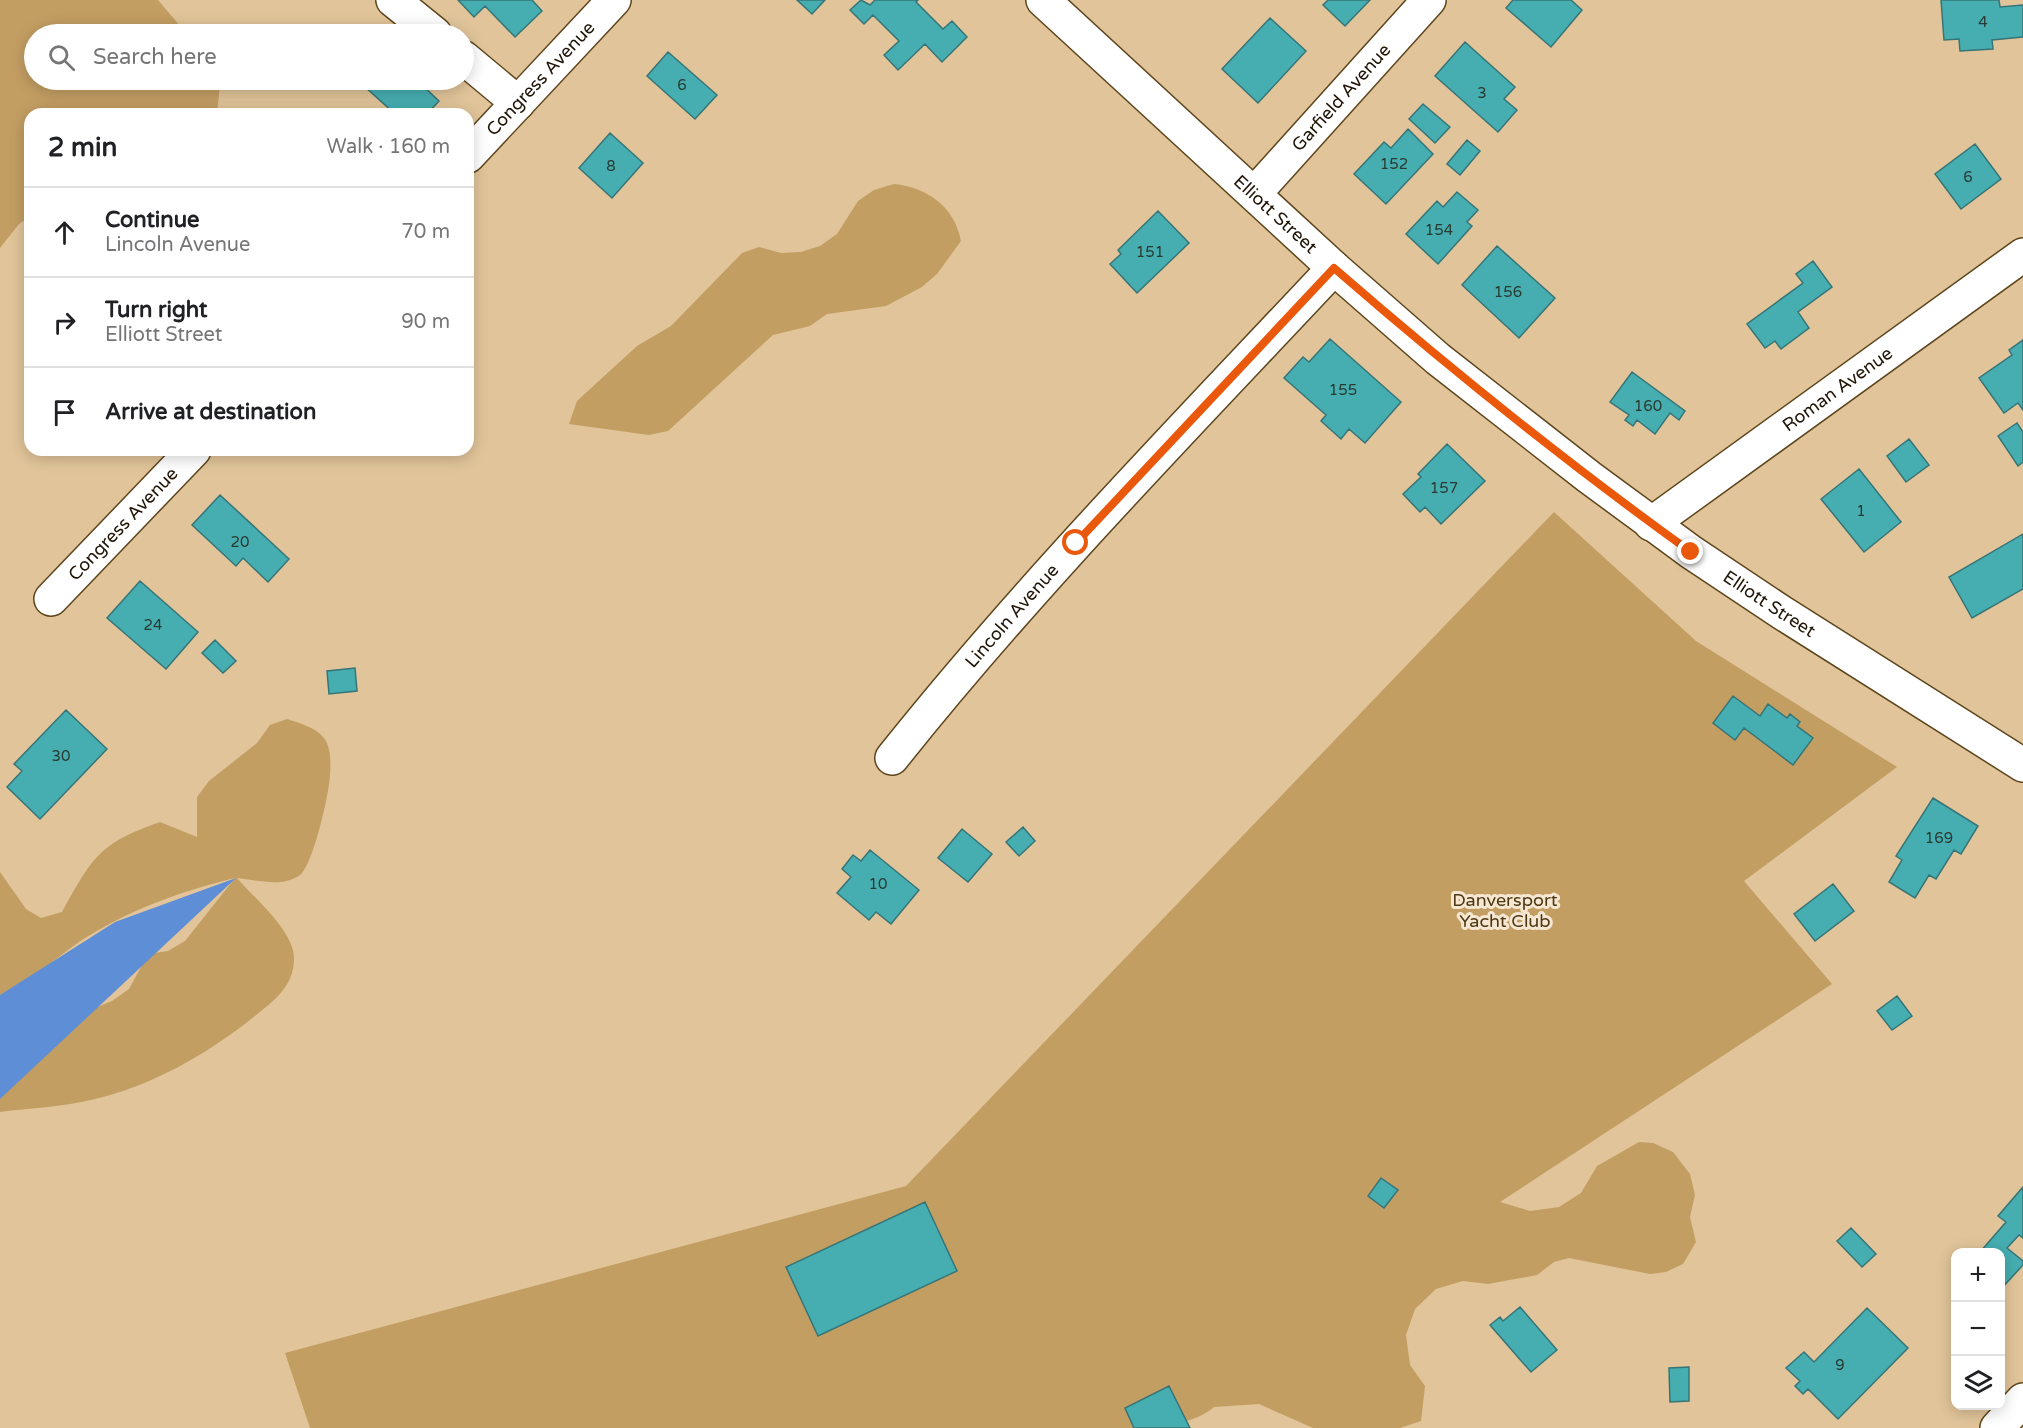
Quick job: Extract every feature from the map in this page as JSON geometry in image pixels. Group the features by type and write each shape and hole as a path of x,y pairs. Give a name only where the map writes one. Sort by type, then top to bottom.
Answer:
{"street":[{"path":"393,0 423,24"},
{"name":"Congress Avenue","path":"474,150 614,0"},
{"name":"Elliott Street","path":"1043,0 1334,268 1438,359 1651,524 1865,668 2023,765"},
{"name":"Garfield Avenue","path":"1254,194 1429,0"},
{"path":"474,66 518,103"},
{"name":"Roman Avenue","path":"1651,524 2023,255"},
{"name":"Lincoln Avenue","path":"892,758 991,639 1076,543 1334,268"},
{"name":"Congress Avenue","path":"51,599 188,456"},
{"path":"1997,1428 2023,1400"}],"green space":[{"path":"0,0 158,0 178,24 24,24 24,90 219,90 218,108 24,108 24,221 0,248"},
{"path":"894,184 918,189 938,201 953,218 958,229 961,241 937,274 922,287 886,306 827,314 810,326 773,335 668,431 649,435 569,424 577,401 637,346 671,326 742,253 759,247 781,253 801,252 820,246 837,234 858,201 874,190"},
{"name":"Danversport Yacht Club","path":"1554,512 1696,641 1897,767 1744,881 1832,984 1500,1202 1530,1211 1559,1207 1581,1193 1597,1166 1639,1142 1653,1143 1673,1152 1690,1174 1695,1195 1690,1217 1696,1242 1683,1264 1666,1272 1650,1274 1569,1258 1554,1262 1537,1275 1488,1284 1463,1281 1436,1289 1415,1309 1406,1335 1410,1365 1425,1386 1421,1421 1400,1428 1313,1428 1259,1404 1214,1407 1194,1419 1154,1428 310,1428 285,1353 906,1186"},
{"path":"287,719 321,734 329,750 329,783 315,844 305,869 293,879 269,882 237,878 280,926 292,948 294,958 291,977 282,991 262,1010 217,1044 157,1078 91,1100 0,1112 0,1090 75,1016 112,1001 129,989 148,954 168,951 185,941 235,878 154,903 116,921 79,942 31,978 0,996 0,872 26,909 41,918 62,912 90,865 110,846 123,838 160,822 197,837 197,797 209,781 257,743 270,725"}],"water":[{"path":"236,878 0,1099 0,995 115,922"}],"building":[{"path":"458,0 532,0 542,11 515,37 485,6 474,17"},
{"path":"797,0 825,0 812,14"},
{"path":"861,0 870,5 875,0 918,0 916,2 943,29 952,21 967,37 942,62 925,44 898,70 884,55 899,41 873,15 864,24 850,10"},
{"path":"1328,0 1370,0 1345,26 1323,5"},
{"path":"1513,0 1571,0 1582,10 1551,47 1506,8"},
{"path":"1941,0 1999,0 2000,7 2023,5 2023,37 1992,40 1993,49 1960,51 1959,39 1944,40"},
{"path":"1270,18 1306,51 1258,103 1222,69"},
{"path":"1465,42 1515,87 1504,99 1517,110 1498,132 1435,76"},
{"path":"668,52 717,95 695,119 647,76"},
{"path":"368,90 427,90 439,101 433,108 388,108"},
{"path":"1423,104 1450,127 1435,143 1409,119"},
{"path":"1408,129 1433,154 1386,204 1354,174 1384,142 1391,148"},
{"path":"610,133 643,163 612,198 579,168"},
{"path":"1467,140 1480,151 1460,175 1447,164"},
{"path":"1975,144 2001,179 1961,209 1935,174"},
{"path":"1457,192 1478,210 1467,222 1472,226 1438,264 1406,234 1437,201 1443,207"},
{"path":"1158,211 1189,243 1137,293 1110,264 1121,254 1118,250"},
{"path":"1497,246 1555,298 1519,338 1462,285"},
{"path":"1813,261 1832,287 1798,312 1809,328 1781,349 1775,341 1765,348 1747,324 1803,283 1796,274"},
{"path":"1330,339 1401,402 1365,443 1349,429 1341,439 1321,421 1326,415 1284,378 1303,357 1309,362"},
{"path":"2023,340 2023,410 2018,403 2004,413 1979,378 2012,355 2009,350"},
{"path":"1632,372 1685,411 1679,420 1670,413 1655,434 1637,420 1633,426 1625,420 1629,415 1610,402"},
{"path":"2017,423 2023,432 2023,462 2018,466 1998,436"},
{"path":"1909,439 1929,465 1906,482 1887,456"},
{"path":"1447,444 1485,481 1441,524 1425,507 1420,512 1403,494 1421,477 1418,474"},
{"path":"1859,469 1901,522 1864,552 1821,499"},
{"path":"220,495 289,559 268,582 243,558 236,566 192,525"},
{"path":"2023,534 2023,589 1972,618 1949,577"},
{"path":"140,581 198,632 166,669 107,618"},
{"path":"215,640 236,661 223,673 202,653"},
{"path":"355,668 357,691 329,694 327,671"},
{"path":"1733,696 1760,716 1768,704 1787,718 1790,714 1800,722 1797,726 1813,738 1793,765 1744,728 1735,740 1713,723"},
{"path":"66,710 107,749 40,819 7,787 22,771 14,764"},
{"path":"1933,798 1978,826 1961,854 1954,850 1936,879 1929,875 1915,898 1889,882 1902,860 1896,856"},
{"path":"1023,827 1035,841 1019,856 1006,842"},
{"path":"962,829 992,854 968,882 938,858"},
{"path":"870,850 919,890 891,924 876,912 869,920 837,893 851,877 842,869 853,855 861,861"},
{"path":"1833,884 1854,911 1815,941 1794,914"},
{"path":"1897,996 1912,1016 1892,1030 1877,1011"},
{"path":"1381,1178 1398,1190 1384,1208 1368,1196"},
{"path":"2023,1187 2023,1238 2019,1235 2007,1248 2023,1261 2023,1265 2005,1285 2005,1248 1983,1248 2006,1222 1998,1216"},
{"path":"925,1202 957,1271 818,1336 786,1267"},
{"path":"1851,1228 1876,1254 1862,1267 1837,1241"},
{"path":"1520,1307 1557,1350 1531,1372 1490,1325 1500,1317 1503,1321"},
{"path":"1867,1308 1908,1348 1838,1419 1808,1389 1803,1394 1795,1386 1800,1381 1786,1368 1804,1352 1814,1362"},
{"path":"1689,1367 1689,1401 1670,1402 1669,1368"},
{"path":"1169,1386 1190,1428 1134,1428 1125,1408"}],"route":[{"path":"1076,543 1334,268 1438,359 1588,477 1691,552"}]}
